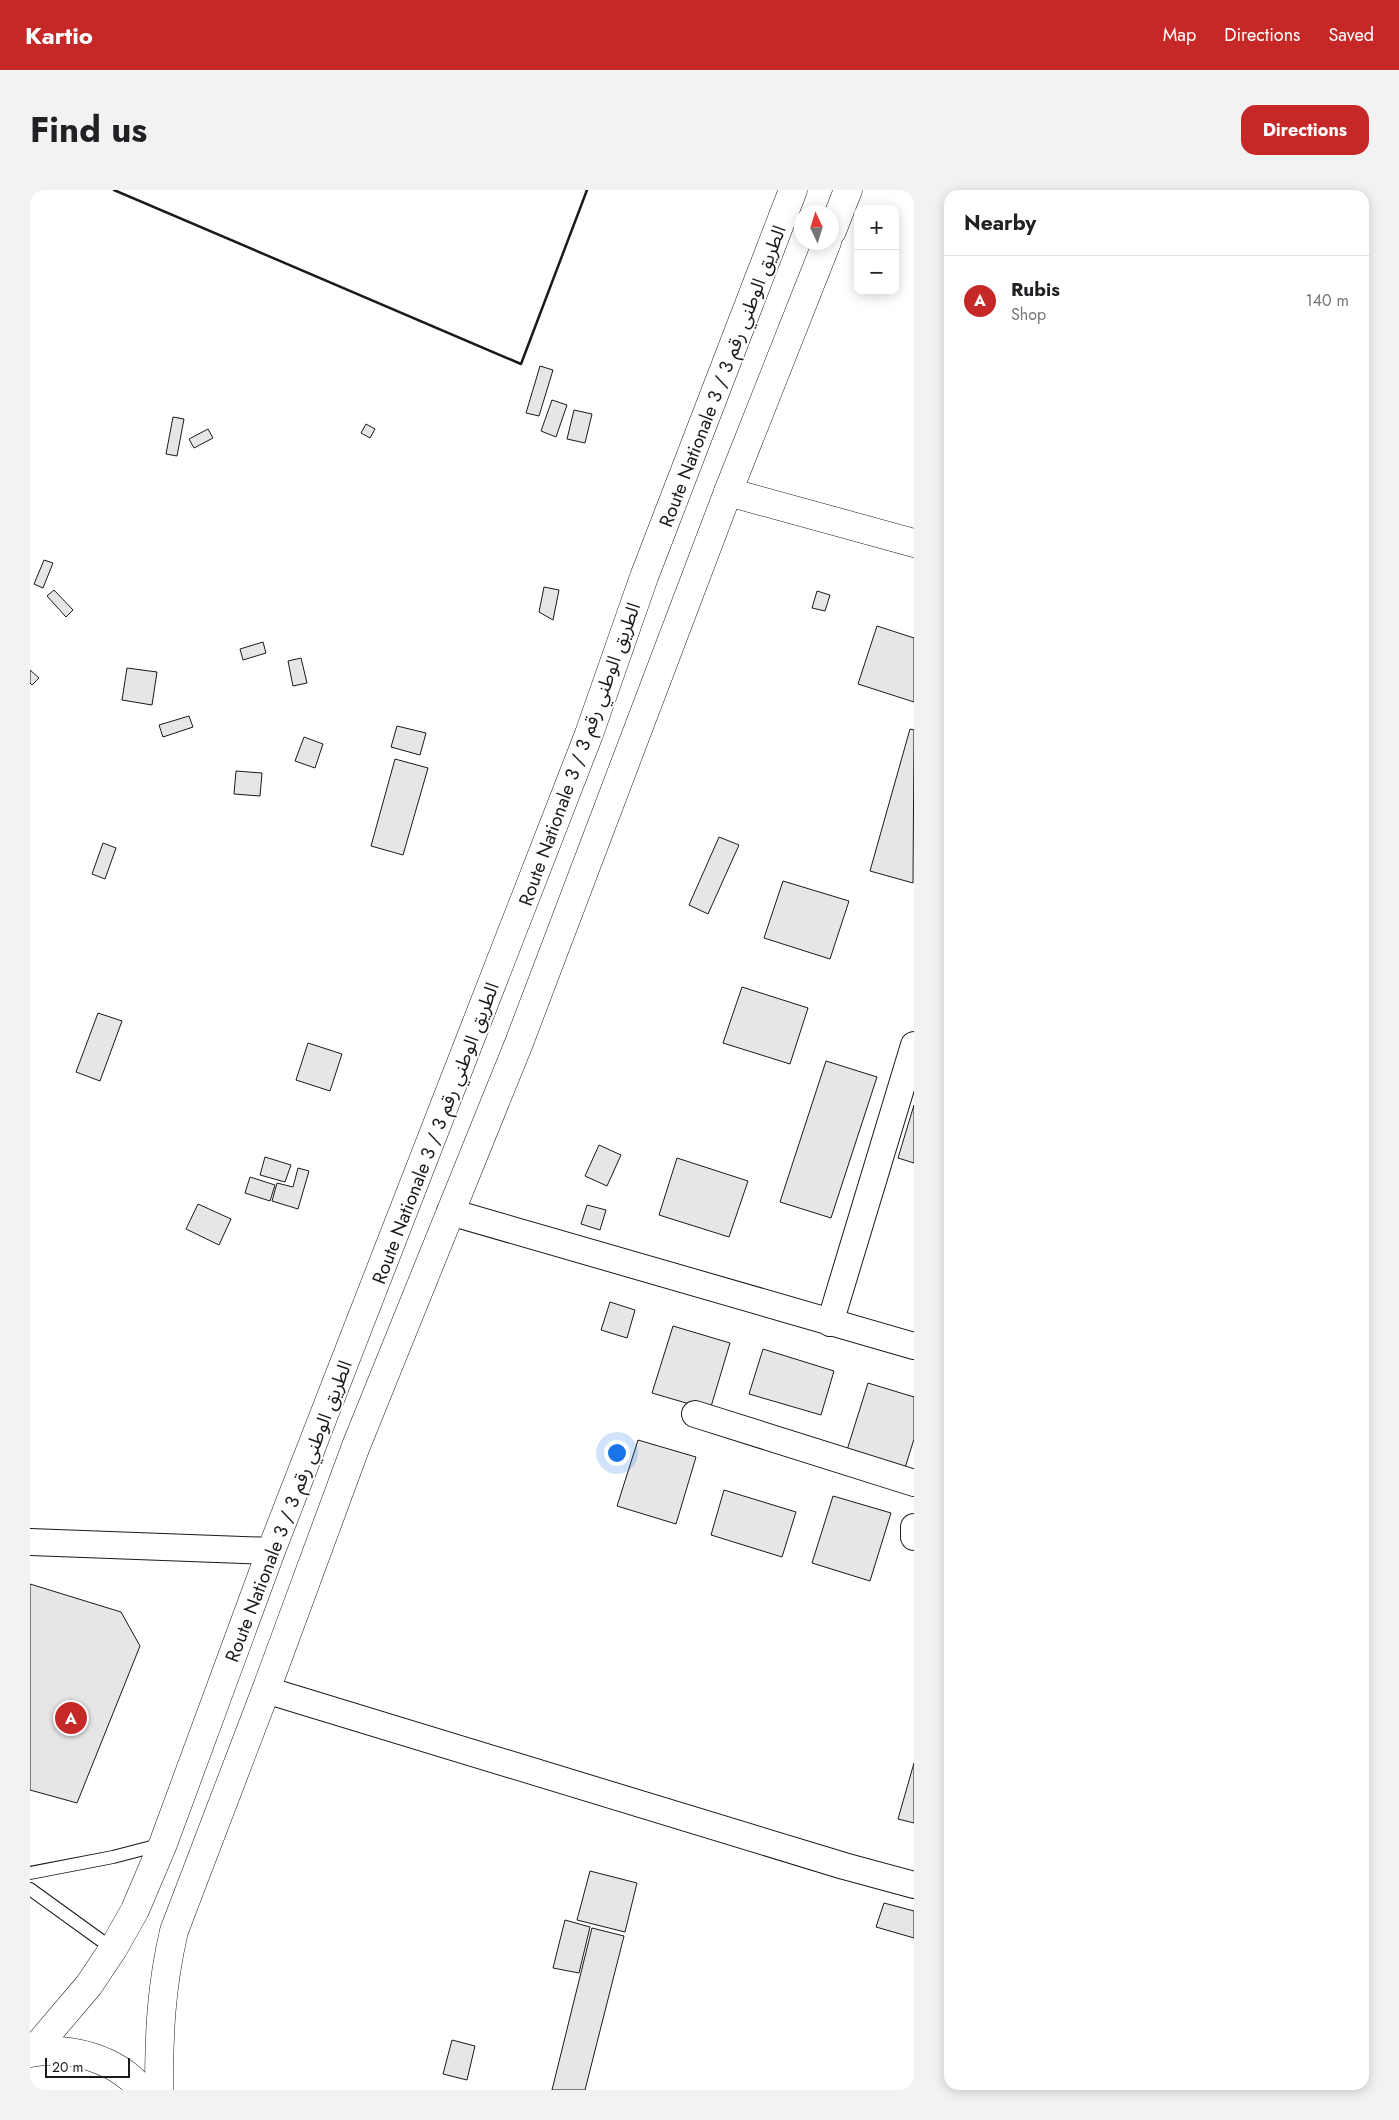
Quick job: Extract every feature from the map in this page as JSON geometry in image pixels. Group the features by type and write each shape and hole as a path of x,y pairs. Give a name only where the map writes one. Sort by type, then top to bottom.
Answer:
{"main road":[{"name":"Route Nationale 3 / الطريق الوطني رقم 3","path":"31,2052 89,1985 136,1910 163,1844 271,1551 589,734 644,577 793,190"},
{"path":"839,213 848,190"},
{"path":"159,2090 159,2021 165,1970 174,1932 356,1446 563,929 728,492 824,250"},
{"path":"728,492 914,543"},
{"path":"31,2052 69,2051 104,2062 135,2082 142,2090"}],"street":[{"path":"830,1323 914,1045"},
{"path":"450,1212 914,1346"},
{"path":"695,1414 914,1483"},
{"path":"914,1527 914,1537"},
{"path":"30,1542 271,1551"},
{"path":"266,1690 844,1866 914,1885"}],"lane":[{"path":"30,1872 105,1858 163,1844"},
{"path":"30,1889 113,1949"}],"building":[{"path":"540,366 553,370 539,416 526,413"},
{"path":"552,400 567,405 556,437 541,431"},
{"path":"574,410 592,414 585,443 567,439"},
{"path":"173,417 184,419 177,456 166,454"},
{"path":"366,424 375,429 370,438 361,433"},
{"path":"208,429 213,438 194,448 189,439"},
{"path":"44,560 53,563 43,588 34,584"},
{"path":"544,587 559,590 553,620 539,612"},
{"path":"54,590 73,610 66,617 47,596"},
{"path":"817,591 830,595 825,611 812,608"},
{"path":"877,626 914,638 914,702 858,684"},
{"path":"263,642 266,653 243,660 240,649"},
{"path":"301,658 307,683 293,686 288,661"},
{"path":"127,668 157,672 152,705 122,700"},
{"path":"30,670 39,678 32,685 30,683"},
{"path":"189,716 193,727 163,737 159,725"},
{"path":"397,726 426,733 420,755 391,747"},
{"path":"910,729 914,730 913,883 870,871"},
{"path":"304,737 323,744 315,768 295,761"},
{"path":"395,759 428,768 403,855 371,846"},
{"path":"236,771 262,773 260,796 234,794"},
{"path":"719,837 739,845 708,914 689,905"},
{"path":"103,843 116,848 105,879 92,874"},
{"path":"783,881 849,901 830,959 764,938"},
{"path":"742,987 808,1008 790,1064 723,1043"},
{"path":"98,1013 122,1021 100,1081 76,1072"},
{"path":"308,1043 342,1054 330,1091 296,1080"},
{"path":"826,1061 877,1077 831,1218 780,1202"},
{"path":"914,1105 914,1163 898,1158"},
{"path":"599,1145 621,1155 607,1186 585,1176"},
{"path":"265,1157 291,1165 285,1182 260,1175"},
{"path":"677,1158 748,1181 729,1237 659,1215"},
{"path":"298,1168 309,1171 298,1209 272,1201 277,1183 293,1187"},
{"path":"250,1177 275,1185 270,1201 245,1193"},
{"path":"198,1204 231,1219 219,1245 186,1229"},
{"path":"587,1205 606,1210 600,1230 581,1224"},
{"path":"610,1302 635,1310 627,1338 601,1330"},
{"path":"673,1326 730,1343 710,1410 652,1393"},
{"path":"763,1349 834,1371 821,1415 749,1394"},
{"path":"868,1383 914,1397 914,1439 905,1468 847,1450"},
{"path":"638,1440 696,1457 676,1524 617,1506"},
{"path":"724,1490 796,1512 782,1557 711,1535"},
{"path":"833,1496 891,1513 870,1581 812,1563"},
{"path":"30,1584 121,1612 140,1646 77,1803 30,1790"},
{"path":"914,1763 914,1823 898,1819"},
{"path":"590,1871 637,1883 625,1932 577,1920"},
{"path":"884,1903 914,1911 914,1938 876,1927"},
{"path":"565,1920 590,1927 579,1973 553,1968"},
{"path":"592,1928 624,1936 585,2090 552,2090"},
{"path":"452,2040 475,2046 467,2080 443,2074"}],"wall":[{"path":"114,190 521,364 587,190"}],"place":[{"name":"Rubis","path":"71,1718"}]}
